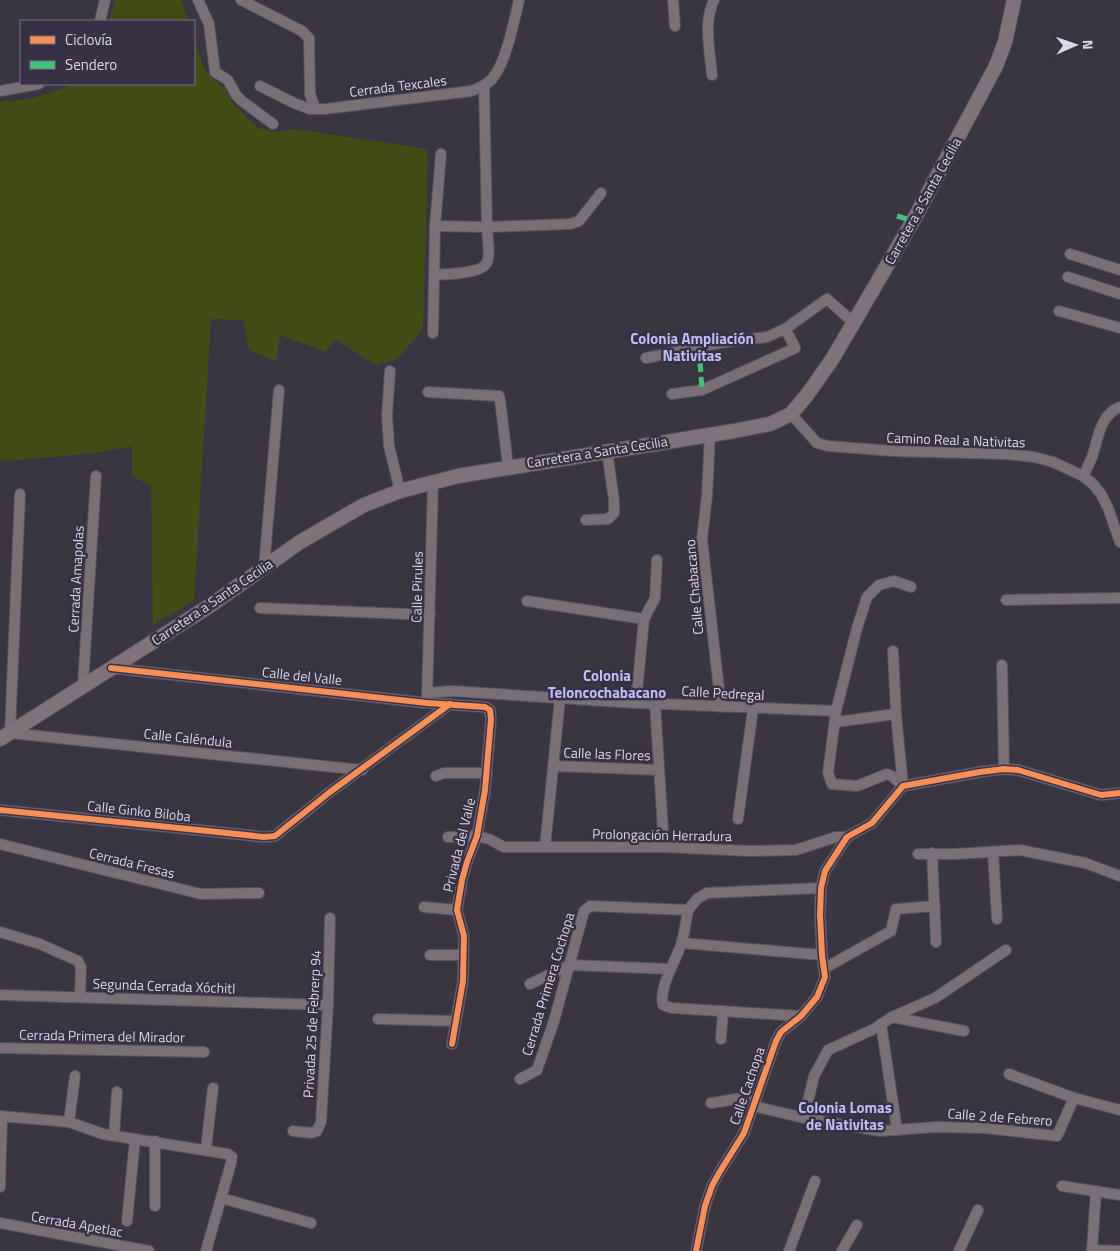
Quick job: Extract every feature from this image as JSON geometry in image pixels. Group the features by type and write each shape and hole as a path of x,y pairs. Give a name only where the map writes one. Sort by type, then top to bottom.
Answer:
{"main road":[{"name":"Carretera a Santa Cecilia","path":"5,736 211,605 300,542 364,504 400,491 458,476 508,466 770,424 791,414 807,395 854,323 913,222 996,66 1005,42 1014,0"}],"street":[{"path":"100,20 105,0"},
{"path":"198,0 208,24 214,72 228,80 236,95 242,101 273,124"},
{"path":"241,0 302,31 309,38 310,94 315,108"},
{"path":"435,275 475,271 485,266 488,260 484,86 492,79 505,53 519,0"},
{"path":"673,0 675,26"},
{"path":"712,75 708,22 714,0"},
{"path":"0,91 33,85"},
{"name":"Cerrada Texcales","path":"260,86 294,104 310,109 325,109 471,91 484,86"},
{"path":"433,333 435,226 441,154"},
{"path":"435,226 486,227 570,224 579,221 601,193"},
{"path":"1070,254 1120,270"},
{"path":"1068,277 1120,294"},
{"path":"646,358 719,343 767,336 785,328 827,298 854,323"},
{"path":"1059,311 1120,328"},
{"path":"672,394 702,390 795,348 785,328"},
{"path":"390,371 387,415 389,446 400,491"},
{"path":"264,568 278,390"},
{"path":"428,392 498,396 508,466"},
{"path":"1083,476 1107,416 1113,409 1120,407"},
{"name":"Camino Real a Nativitas","path":"791,414 817,443 828,446 893,451 1006,454 1034,457 1053,462 1083,476 1101,494 1120,542"},
{"name":"Calle Chabacano","path":"710,434 707,496 702,539 721,707"},
{"path":"586,520 608,519 614,513 607,451"},
{"name":"Cerrada Amapolas","path":"83,685 96,476"},
{"name":"Calle Pirules","path":"427,698 433,482"},
{"path":"5,736 20,494"},
{"path":"636,703 644,619 655,598 657,560"},
{"path":"904,786 887,774 858,786 832,784 828,774 836,711 856,628 867,597 879,585 894,581 911,587"},
{"path":"1006,600 1120,598"},
{"path":"527,601 644,619"},
{"path":"260,608 430,615"},
{"path":"893,651 896,714 904,786"},
{"path":"1002,665 1004,769"},
{"name":"Calle del Valle","path":"111,668 427,698 450,704 485,707 490,710"},
{"name":"Calle Pedregal","path":"427,698 452,691 636,703 836,711"},
{"path":"545,848 560,698"},
{"path":"655,703 664,847"},
{"path":"362,770 450,704"},
{"path":"738,819 753,709"},
{"name":"Privada del Valle","path":"452,1044 463,982 464,936 457,910 466,862 477,836 487,773 490,710"},
{"path":"836,722 896,714"},
{"name":"Calle Caléndula","path":"5,736 362,770"},
{"name":"Calle las Flores","path":"554,766 659,770"},
{"path":"935,906 896,909 891,931 825,968 822,955 820,923 821,888 826,871 846,837 872,823 904,786 1004,769 1018,770 1101,795 1120,793"},
{"name":"Calle Ginko Biloba","path":"0,810 264,837 275,836 362,770"},
{"path":"436,776 444,773 487,773"},
{"path":"448,837 477,836"},
{"name":"Prolongación Herradura","path":"477,836 489,839 504,848 664,847 750,851 796,850 836,837 846,837"},
{"name":"Cerrada Fresas","path":"0,844 201,894 259,892"},
{"path":"918,854 1020,850 1084,863 1120,876"},
{"path":"993,852 996,919"},
{"path":"932,854 936,942"},
{"path":"801,1016 672,1008 663,1005 662,1000 670,969 682,943 688,910 697,898 707,893 821,888"},
{"name":"Cerrada Primera Cochopa","path":"520,1079 537,1070 554,1021 584,911 590,906 688,910"},
{"path":"424,907 457,910"},
{"name":"Privada 25 de Febrerp 94","path":"293,1131 311,1133 317,1131 321,1122 328,1005 330,918"},
{"path":"0,932 40,944 78,962 81,967 80,997"},
{"path":"682,943 822,955"},
{"path":"804,1118 814,1076 828,1050 892,1017 935,998 1006,950"},
{"path":"430,955 463,955"},
{"path":"530,984 570,965 670,969"},
{"name":"Calle Cachopa","path":"696,1251 705,1206 712,1186 744,1133 776,1041 781,1032 801,1016 818,997 825,978 825,968"},
{"name":"Segunda Cerrada Xóchitl","path":"0,996 328,1005"},
{"path":"721,1039 723,1011"},
{"path":"892,1017 964,1031"},
{"path":"378,1019 456,1021"},
{"path":"881,1024 897,1130"},
{"name":"Cerrada Primera del Mirador","path":"0,1048 204,1052"},
{"path":"1009,1074 1074,1098 1120,1110"},
{"path":"70,1122 75,1076"},
{"path":"206,1149 213,1088"},
{"path":"114,1136 118,1092"},
{"path":"710,1102 756,1096"},
{"name":"Calle 2 de Febrero","path":"753,1106 804,1118 880,1131 936,1127 985,1128 1057,1136 1074,1098"},
{"path":"0,1187 1,1116 70,1122 103,1134 228,1154 232,1157 206,1251"},
{"path":"127,1221 135,1139"},
{"path":"154,1141 155,1206"},
{"path":"789,1251 815,1181"},
{"path":"1062,1186 1120,1195"},
{"path":"1096,1191 1092,1250 1120,1251"},
{"path":"221,1198 311,1223"},
{"path":"959,1251 978,1210"},
{"name":"Cerrada Apetlac","path":"0,1223 149,1251"},
{"path":"842,1251 857,1225"}],"green space":[{"path":"115,0 181,0 188,20 109,20"},
{"path":"195,40 205,70 225,89 234,104 257,128 277,132 295,129 428,149 423,328 398,359 376,365 335,339 325,352 280,335 276,362 249,350 243,320 211,319 194,600 153,625 151,486 132,476 132,446 96,453 10,461 0,459 0,102 30,99 73,85 195,85"}],"marked path":[{"path":"897,216 913,221"},
{"path":"699,347 702,390"}],"cycle path":[{"path":"111,668 427,703 485,707 490,710 491,719 485,790 477,836 462,880 457,910 464,936 463,981 452,1044"},
{"path":"0,810 264,837 275,836 330,792 450,704"},
{"path":"696,1251 705,1206 712,1186 744,1133 776,1041 781,1032 801,1016 817,997 825,977 820,915 821,888 825,871 847,837 872,823 903,786 980,772 1004,769 1018,770 1101,795 1120,793"}],"district":[{"name":"Colonia Ampliación Nativitas","path":"692,348"},
{"name":"Colonia Teloncochabacano","path":"607,684"},
{"name":"Colonia Lomas de Nativitas","path":"845,1116"}]}
